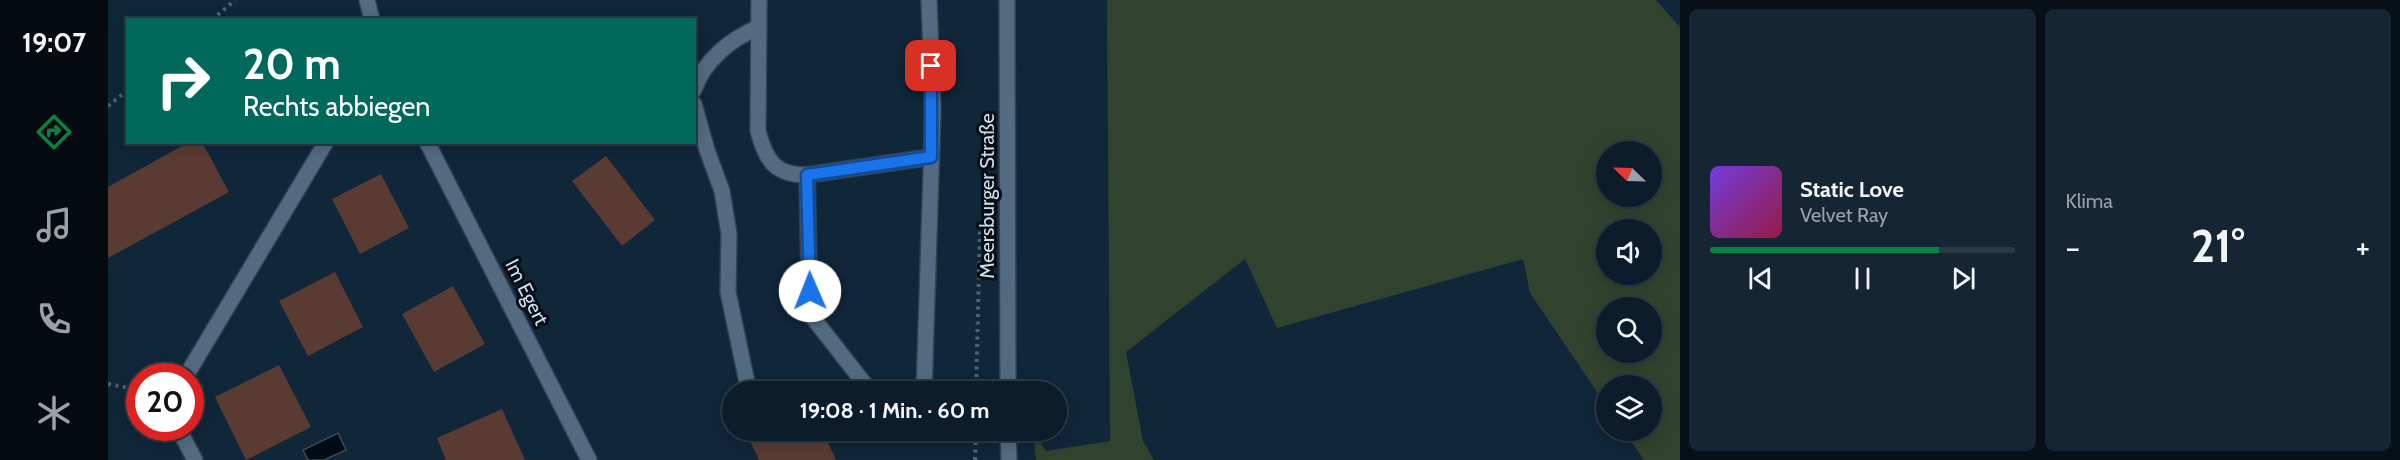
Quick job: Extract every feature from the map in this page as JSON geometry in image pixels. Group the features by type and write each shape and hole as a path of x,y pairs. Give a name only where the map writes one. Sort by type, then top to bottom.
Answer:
{"street":[{"path":"367,0 372,18"},
{"path":"759,0 758,131 763,150 774,166 790,175 807,175 931,157"},
{"path":"924,381 933,110 929,0"},
{"name":"Meersburger Straße","path":"1008,0 1008,381"},
{"path":"696,84 700,73 725,47 745,33 759,27"},
{"path":"696,111 722,191 729,234 728,292 747,381"},
{"path":"194,363 325,144"},
{"name":"Im Egert","path":"428,144 589,460"},
{"path":"807,175 810,314 862,381"},
{"path":"185,441 195,460"},
{"path":"1008,441 1009,460"}],"path":[{"path":"214,18 235,0"},
{"path":"108,106 126,92"},
{"path":"108,384 126,387"},
{"path":"975,460 976,441"}],"green space":[{"path":"1107,0 1656,0 1680,27 1680,460 1644,460 1631,441 1662,441 1662,375 1596,375 1596,390 1530,293 1523,259 1277,328 1245,259 1126,352 1143,441 1154,460 1036,460 1034,441 1040,441 1046,451 1110,441"}],"shaded area":[{"path":"338,433 346,450 324,460 308,460 303,450"}],"building":[{"path":"185,144 203,144 229,192 108,258 108,187"},
{"path":"606,156 655,220 622,246 572,181"},
{"path":"381,174 409,228 360,254 332,199"},
{"path":"335,272 363,327 308,356 279,301"},
{"path":"453,286 485,344 434,372 402,314"},
{"path":"279,365 311,427 246,460 215,397"},
{"path":"502,409 525,460 446,460 437,438"},
{"path":"750,441 827,441 836,460 759,460"}],"route":[{"path":"810,291 807,175 931,157 933,110 931,66"}]}
